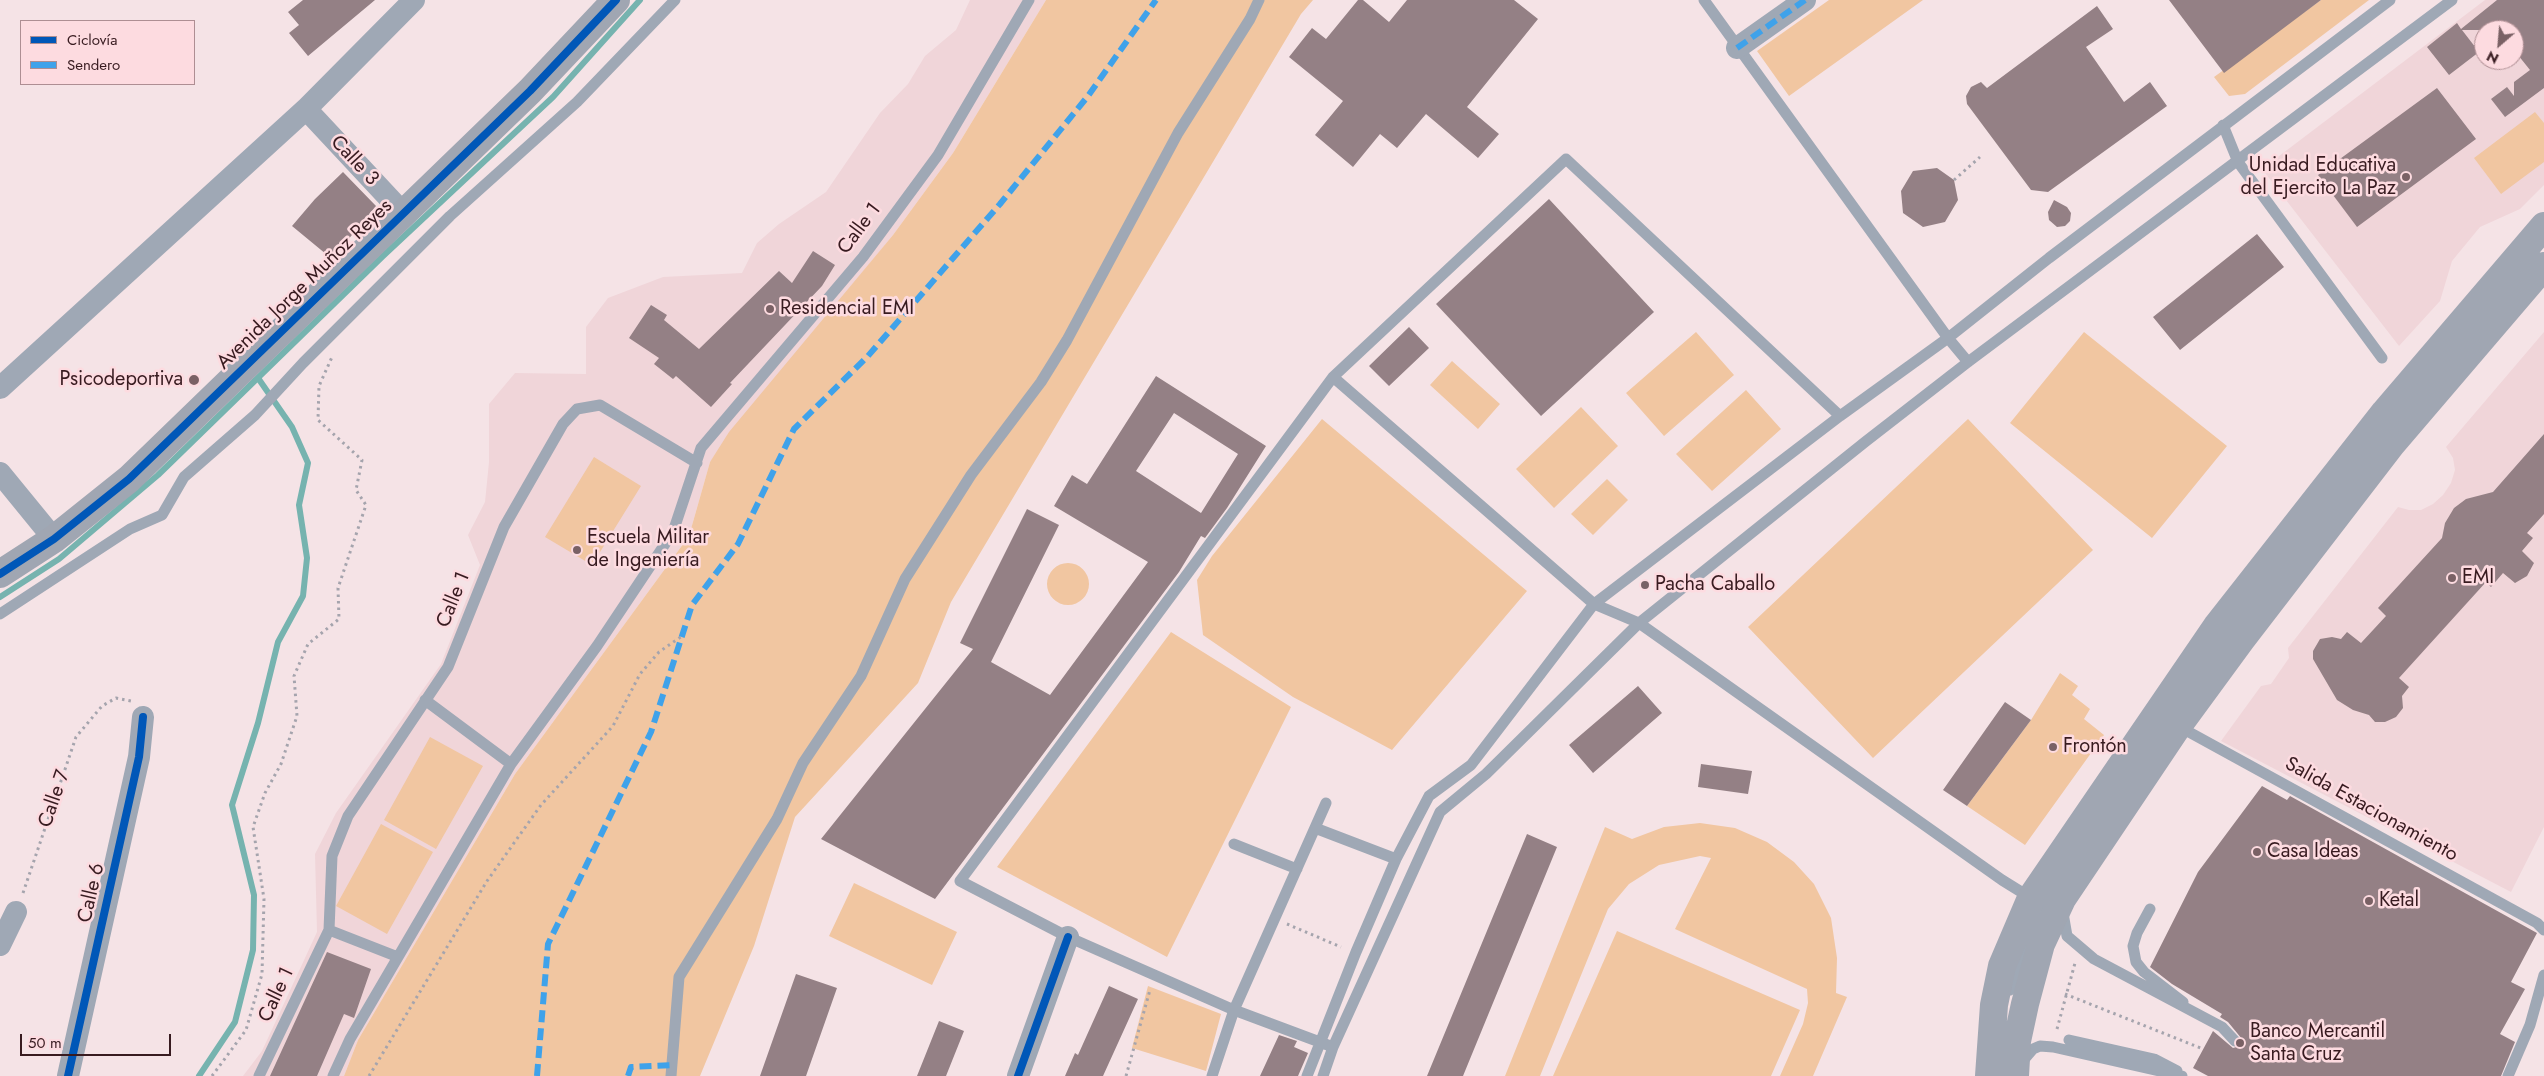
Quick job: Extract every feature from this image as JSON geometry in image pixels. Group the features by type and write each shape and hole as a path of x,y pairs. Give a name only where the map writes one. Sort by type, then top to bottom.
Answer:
{"main road":[{"name":"Avenida Jorge Muñoz Reyes","path":"0,574 54,539 129,479 530,91 616,0"},
{"path":"2016,1076 2017,1041 2027,996 2041,944 2062,883 2167,719 2218,626 2385,412 2513,282 2544,226"},
{"path":"2513,282 2544,266"},
{"path":"1989,1076 1994,1005 2002,966 2031,898 2114,776 2167,719"}],"street":[{"path":"0,388 306,109 414,0"},
{"path":"1737,48 1805,0"},
{"name":"Calle 3","path":"306,109 403,213"},
{"path":"0,473 54,539"},
{"name":"Calle 6","path":"68,1076 139,757 143,717"},
{"path":"0,945 16,912"},
{"path":"1018,1076 1068,937"}],"lane":[{"path":"0,614 130,529 162,515 184,477 255,415 303,363 450,216 577,102 675,0"},
{"name":"Calle 1","path":"333,1076 350,1040 511,764 597,646 673,532 701,448 863,257 938,155 1029,0"},
{"path":"671,1076 679,977 777,819 804,763 861,676 905,579 971,474 1052,365 1178,133 1250,19 1259,0"},
{"path":"1704,0 1948,338 1968,362"},
{"path":"1306,1076 1318,1042 1396,859 1429,796 1471,765 1594,604 1840,416 1948,338 2223,125 2390,0"},
{"path":"1323,1076 1333,1047 1440,812 1486,774 1639,623 1968,362 2238,162 2452,0"},
{"path":"2223,125 2238,162 2382,358"},
{"path":"1333,1047 1234,1010 1068,937 960,881 1333,377 1566,159 1840,416"},
{"path":"1333,377 1594,604 1639,623 2002,880 2031,898"},
{"name":"Calle 1","path":"259,1076 329,930 332,856 348,816 448,667 504,527 563,424 577,410 600,406 697,463"},
{"path":"425,700 511,764"},
{"name":"Salida Estacionamiento","path":"2167,719 2537,923 2544,930"},
{"path":"2010,990 2048,895 2062,883 2105,808 2114,776"},
{"path":"1212,1076 1234,1010 1326,803"},
{"path":"1315,828 1396,859"},
{"path":"1234,844 1297,869"},
{"path":"2062,883 2067,936 2080,948 2094,959 2222,1027 2235,1041"},
{"path":"2150,910 2137,933 2134,946 2136,962 2144,972 2179,997 2192,1012"},
{"path":"329,930 398,957"},
{"path":"2508,1076 2530,1025 2544,975"},
{"path":"2069,1040 2154,1060 2184,1076"},
{"path":"2016,1076 2022,1062 2033,1050 2040,1046 2053,1047 2184,1076"}],"path":[{"path":"1954,180 1980,157"},
{"path":"212,1076 246,1030 262,974 264,899 253,827 265,792 281,764 296,716 294,676 308,644 339,619 338,588 366,504 356,490 362,460 318,420 319,386 337,350"},
{"path":"369,1076 487,880 541,805 613,726 640,674 659,652 682,636"},
{"path":"1274,919 1356,952"},
{"path":"2053,1047 2065,994 2080,948"},
{"path":"1126,1076 1154,975"},
{"path":"2065,994 2203,1049"}],"shaded area":[{"name":"Escuela Militar de Ingeniería","path":"970,0 1046,0 953,153 893,235 710,462 689,536 515,774 358,1040 344,1076 243,1076 262,1051 317,932 315,854 336,813 441,664 480,565 468,535 485,502 489,462 489,404 515,373 586,374 586,327 608,298 663,277 742,273 757,243 779,224 826,192 880,113 908,84 925,56 956,30"},
{"path":"1046,0 1313,0 1301,14 951,602 918,683 795,817 754,946 700,1076 344,1076 358,1040 515,774 689,536 710,462 729,432 893,235 953,153"},
{"path":"1829,0 1923,0 1789,96 1757,51"},
{"path":"2321,0 2369,0 2245,94 2229,96 2214,77"},
{"name":"Unidad Educativa del Ejercito La Paz","path":"2485,0 2544,0 2544,185 2520,209 2480,227 2452,261 2440,301 2399,346 2262,169"},
{"path":"2535,112 2544,123 2544,162 2501,194 2474,158"},
{"path":"1696,332 1734,375 1664,436 1626,393"},
{"path":"2084,332 2227,446 2152,538 2010,423"},
{"path":"2544,332 2544,827 2511,892 2221,741 2261,686 2271,684 2289,658 2288,648 2398,507 2409,510 2421,510 2433,504 2443,495 2451,483 2455,470 2453,458 2446,447"},
{"path":"1452,361 1500,404 1478,429 1430,385"},
{"path":"1746,390 1781,429 1712,491 1676,454"},
{"path":"1581,407 1618,446 1554,508 1516,469"},
{"path":"1322,419 1527,591 1392,750 1293,697 1203,635 1197,580 1212,556"},
{"path":"1968,419 2093,550 1873,758 1748,627"},
{"path":"594,457 641,486 592,565 545,537"},
{"path":"1607,479 1628,500 1593,535 1571,514"},
{"path":"1068,563 1083,569 1089,584 1083,599 1068,605 1053,599 1047,584 1053,569"},
{"path":"1171,632 1291,707 1167,957 997,867"},
{"name":"Frontón","path":"2060,673 2078,686 2072,695 2090,709 2084,719 2104,735 2025,845 1967,806 2031,720"},
{"path":"430,737 483,766 436,849 384,820"},
{"path":"1700,823 1735,828 1767,842 1794,862 1814,884 1831,918 1837,958 1836,993 1847,997 1813,1076 1780,1076 1803,1024 1808,1003 1807,989 1675,929 1711,858 1700,856 1659,865 1629,884 1608,909 1540,1076 1505,1076 1605,827 1632,839 1664,827"},
{"path":"381,824 433,852 387,934 336,906"},
{"path":"854,883 957,932 932,985 829,936"},
{"path":"1617,931 1800,1010 1771,1076 1553,1076"},
{"path":"1148,986 1221,1014 1206,1071 1132,1048"}],"building":[{"path":"303,0 375,0 308,56 289,33 299,25 288,12"},
{"path":"1358,0 1363,0 1389,22 1407,0 1514,0 1538,19 1467,107 1499,134 1478,158 1426,114 1397,148 1380,134 1353,167 1315,135 1343,101 1289,57 1312,28 1326,39"},
{"path":"2169,0 2321,0 2224,73"},
{"path":"2497,0 2544,0 2544,88 2505,117 2491,99 2507,87 2514,96 2514,82 2530,70 2524,62 2524,20 2474,20 2474,30 2462,30 2474,46 2474,56 2449,75 2427,47 2457,23 2461,29"},
{"path":"2097,6 2113,29 2086,47 2124,102 2150,82 2167,106 2048,192 2031,190 1967,104 1966,96 1971,87 1981,82 1987,88"},
{"path":"2437,88 2476,139 2357,227 2318,175"},
{"path":"1937,168 1954,180 1958,200 1945,222 1923,227 1903,213 1901,191 1913,171"},
{"path":"343,172 376,206 332,259 292,226 315,199"},
{"path":"1549,199 1654,312 1541,416 1436,304"},
{"path":"2054,200 2067,207 2071,213 2070,221 2065,226 2057,227 2049,220 2048,212"},
{"path":"2257,234 2284,267 2180,350 2153,317"},
{"path":"813,251 835,265 822,286 730,383 732,384 711,407 676,376 673,379 654,364 659,358 629,338 651,305 667,315 664,320 699,349 779,271 792,283"},
{"path":"1409,327 1429,348 1389,386 1369,366"},
{"path":"1156,376 1266,446 1227,508 1205,538 1201,536 1179,572 935,899 821,839 973,649 960,643 1027,509 1059,525 991,662 1050,695 1148,562 1054,506 1072,475 1087,484","holes":["1174,413 1238,454 1201,513 1136,471"]},
{"name":"EMI","path":"2544,434 2544,514 2527,533 2533,538 2522,551 2534,563 2527,576 2515,583 2503,573 2491,587 2486,582 2399,678 2409,687 2402,696 2403,708 2396,717 2385,722 2375,722 2369,715 2353,710 2337,700 2313,659 2313,651 2320,639 2332,637 2341,639 2347,632 2361,643 2386,616 2378,608 2442,538 2445,523 2454,508 2466,499 2493,492"},
{"path":"1638,686 1662,713 1593,773 1569,745"},
{"path":"2005,702 2031,720 1967,806 1943,790"},
{"path":"1701,764 1752,771 1748,794 1698,787"},
{"path":"2262,786 2287,800 2290,796 2537,933 2511,982 2525,989 2500,1034 2515,1042 2501,1076 2208,1076 2193,1068 2213,1031 2233,1048 2240,1046 2242,1039 2228,1022 2220,1017 2222,1014 2172,984 2150,967 2198,872"},
{"path":"1527,834 1557,847 1463,1076 1427,1076"},
{"path":"327,952 371,969 354,1018 344,1014 317,1076 270,1076"},
{"path":"796,974 837,988 806,1076 760,1076"},
{"path":"1109,986 1138,999 1103,1076 1065,1076 1075,1053 1078,1055"},
{"path":"939,1021 964,1031 946,1076 917,1076"},
{"path":"1279,1035 1297,1041 1294,1047 1308,1053 1298,1076 1260,1076"}],"waterway":[{"path":"0,597 59,559 158,475 383,256 553,97 640,0"},
{"path":"199,1076 235,1022 253,950 254,895 232,805 258,723 278,642 303,596 307,558 299,505 308,463 292,427 258,378"}],"marked path":[{"path":"537,1076 548,944 651,732 692,605 738,544 794,429 868,356 1000,204 1088,96 1156,0"},
{"path":"1737,48 1805,0"},
{"path":"628,1076 631,1067 673,1065"}],"cycle path":[{"path":"0,574 54,539 129,479 530,91 616,0"},
{"path":"68,1076 139,757 143,717"},
{"path":"1018,1076 1068,937"}],"place":[{"name":"Unidad Educativa del Ejercito La Paz","path":"2406,177"},
{"name":"Residencial EMI","path":"770,309"},
{"name":"Psicodeportiva","path":"194,380"},
{"name":"Escuela Militar de Ingeniería","path":"577,550"},
{"name":"EMI","path":"2452,578"},
{"name":"Pacha Caballo","path":"1645,585"},
{"name":"Frontón","path":"2053,747"},
{"name":"Casa Ideas","path":"2257,852"},
{"name":"Ketal","path":"2369,901"},
{"name":"Banco Mercantil Santa Cruz","path":"2240,1043"}]}
